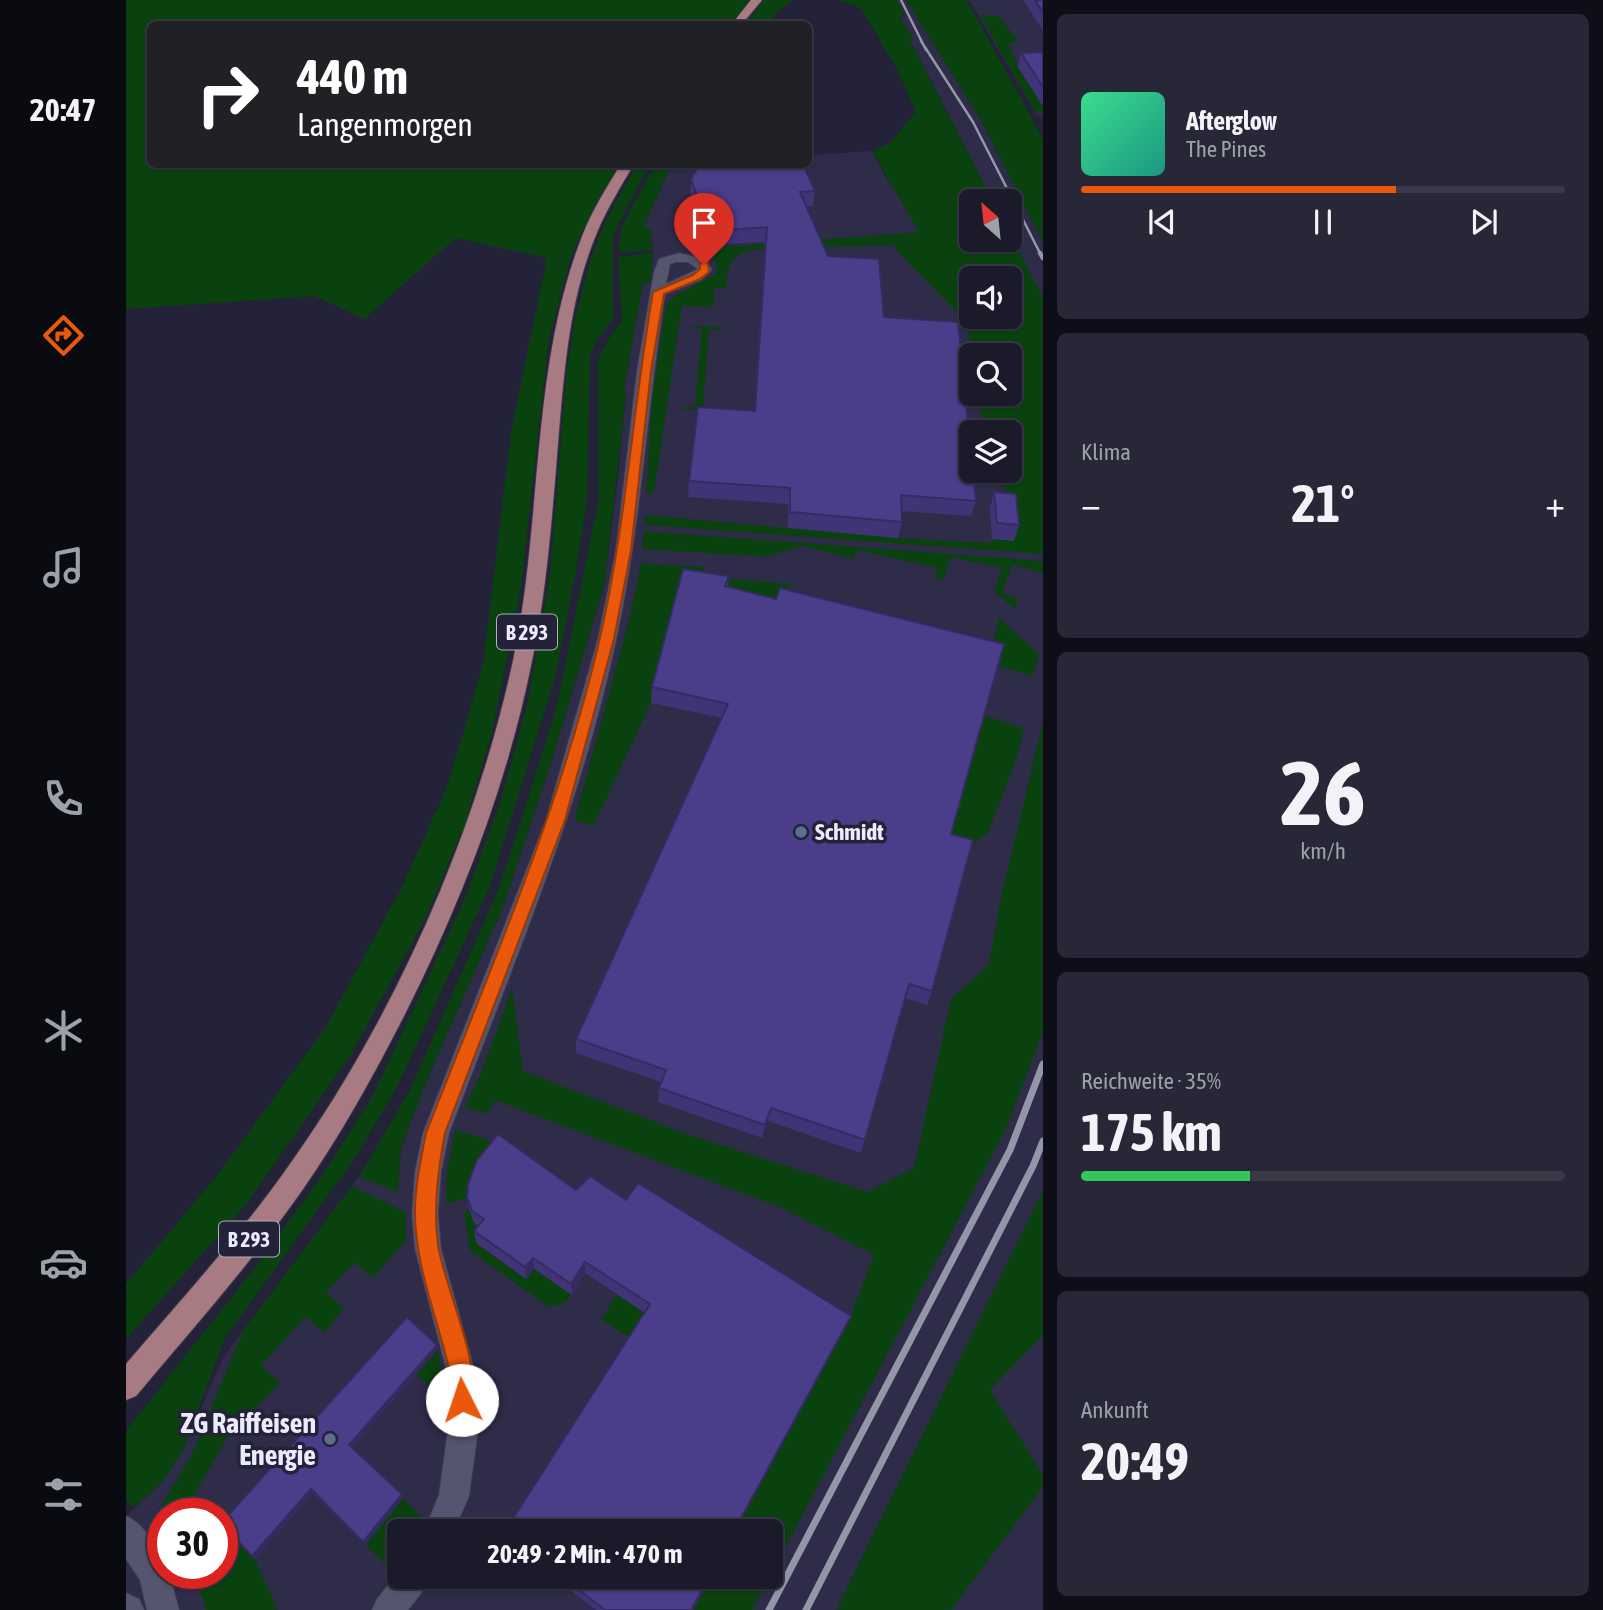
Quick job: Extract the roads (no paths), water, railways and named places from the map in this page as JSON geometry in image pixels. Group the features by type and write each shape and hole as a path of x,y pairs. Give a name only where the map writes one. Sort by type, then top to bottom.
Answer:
{"main road":[{"path":"740,21 757,0"},
{"name":"B 293","path":"126,1386 252,1235 312,1156 359,1082 433,932 475,834 517,688 526,638 541,533 556,363 570,295 600,213 626,168"}],"street":[{"path":"444,1519 454,1496 463,1420 461,1372 428,1249 425,1214 428,1172 436,1133 557,820 607,639 625,550 645,371 659,292"},
{"path":"126,1531 154,1574 163,1610"},
{"path":"388,1610 405,1589"}],"railway":[{"path":"901,0 923,45"},
{"path":"921,41 923,45"},
{"path":"923,45 973,122 1041,255"},
{"path":"923,45 926,50"},
{"path":"1040,253 1043,258"},
{"path":"769,1610 1010,1150 1043,1064"},
{"path":"806,1610 1033,1166 1043,1141"}],"place":[{"name":"Schmidt","path":"801,832"},
{"name":"ZG Raiffeisen Energie","path":"330,1439"}]}
